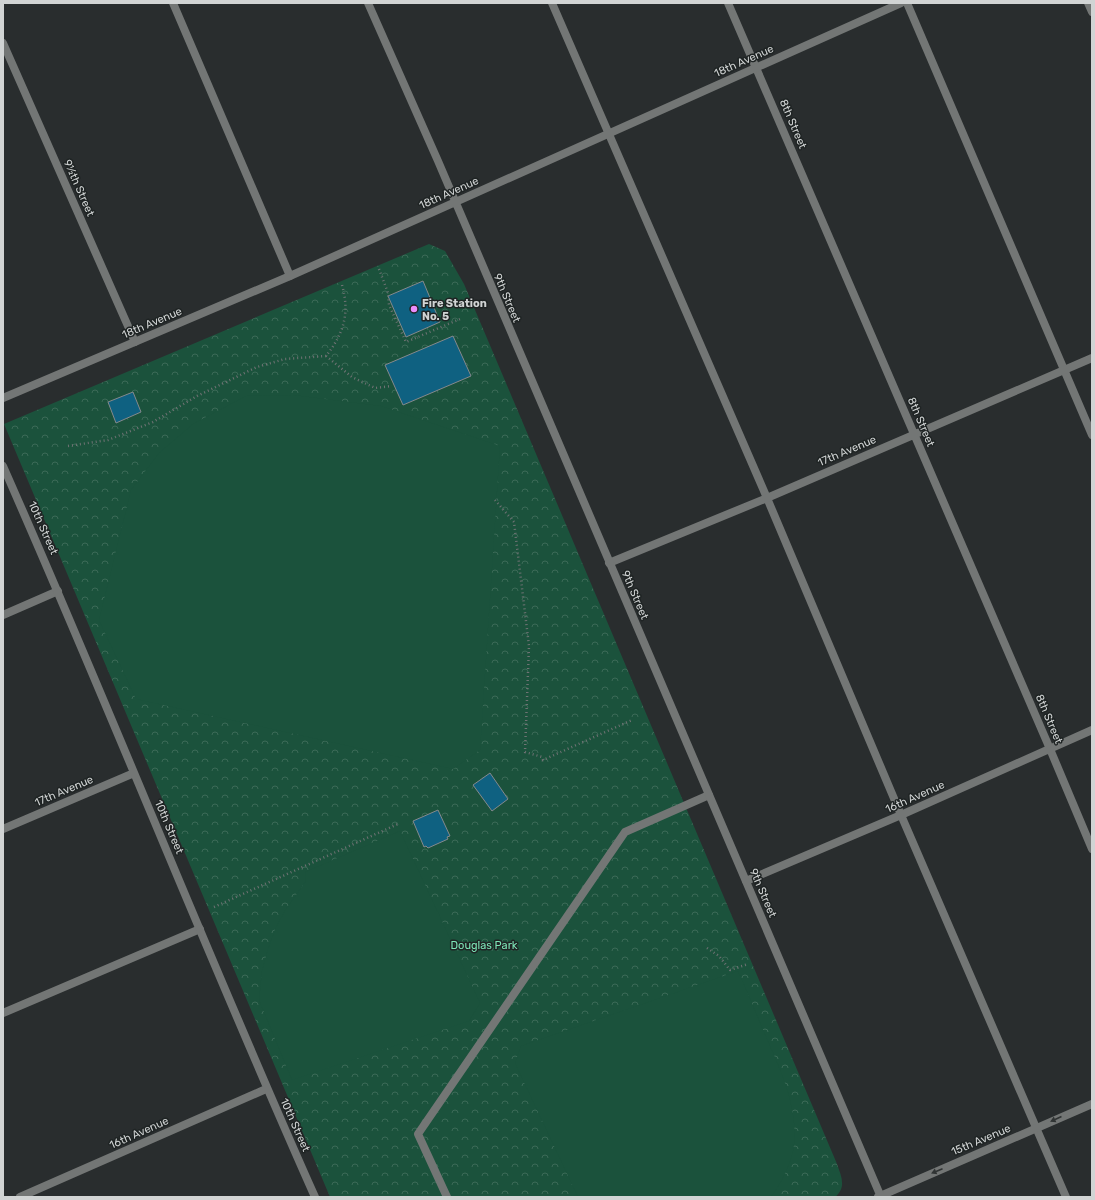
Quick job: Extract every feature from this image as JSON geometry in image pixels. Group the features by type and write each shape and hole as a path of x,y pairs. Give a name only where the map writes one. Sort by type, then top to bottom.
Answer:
{"street":[{"path":"173,3 290,276"},
{"name":"9th Street","path":"368,3 438,161 454,203 746,881 880,1197"},
{"path":"552,3 767,498 901,815 1066,1197"},
{"name":"8th Street","path":"728,3 1050,749 1092,850"},
{"name":"18th Avenue","path":"3,398 290,276 901,3"},
{"path":"907,3 1092,434"},
{"path":"1088,3 1092,12"},
{"name":"9½th Street","path":"3,43 135,342"},
{"name":"17th Avenue","path":"609,562 767,498 1092,358"},
{"name":"10th Street","path":"3,466 58,590 266,1089 314,1197"},
{"path":"3,615 58,590"},
{"name":"16th Avenue","path":"746,881 901,815 1092,730"},
{"name":"17th Avenue","path":"3,829 134,773"},
{"path":"447,1197 418,1134 625,832 709,795"},
{"path":"3,1013 200,929"},
{"name":"16th Avenue","path":"20,1197 266,1089"},
{"name":"15th Avenue","path":"880,1197 1092,1104"}],"path":[{"path":"379,269 388,293 389,305 406,342 460,319"},
{"path":"326,356 334,346 341,332 346,314 346,298 342,285"},
{"path":"68,446 108,440 153,422 197,396 257,367 285,359 326,356 352,377 375,388 392,386"},
{"path":"495,500 514,522 529,646 524,752 542,757 543,760 632,720"},
{"path":"214,907 398,824"},
{"path":"707,948 719,956 730,970 748,964"}],"green space":[{"name":"Douglas Park","path":"429,244 445,251 464,284 837,1164 842,1185 839,1193 835,1197 330,1197 4,424"},
{"path":"293,395 381,406 500,446 480,750 453,769 136,699 99,620 131,490 159,453 193,424 246,396"},
{"path":"400,831 480,1003 469,1021 292,1080 259,1000 262,971 276,927 286,909 306,881 305,872"},
{"path":"738,971 778,1064 791,1103 795,1130 793,1150 786,1172 775,1192 771,1197 578,1197 515,1063 521,1046"}],"building":[{"name":"Fire Station No. 5","path":"423,281 440,322 406,337 388,296"},
{"path":"453,336 471,376 403,405 385,365"},
{"path":"133,392 141,412 116,423 108,402"},
{"path":"490,773 508,799 492,811 473,785"},
{"path":"438,810 450,836 447,837 448,839 428,848 426,846 424,847 413,821"}],"place":[{"name":"Fire Station No. 5","path":"414,309"}]}
